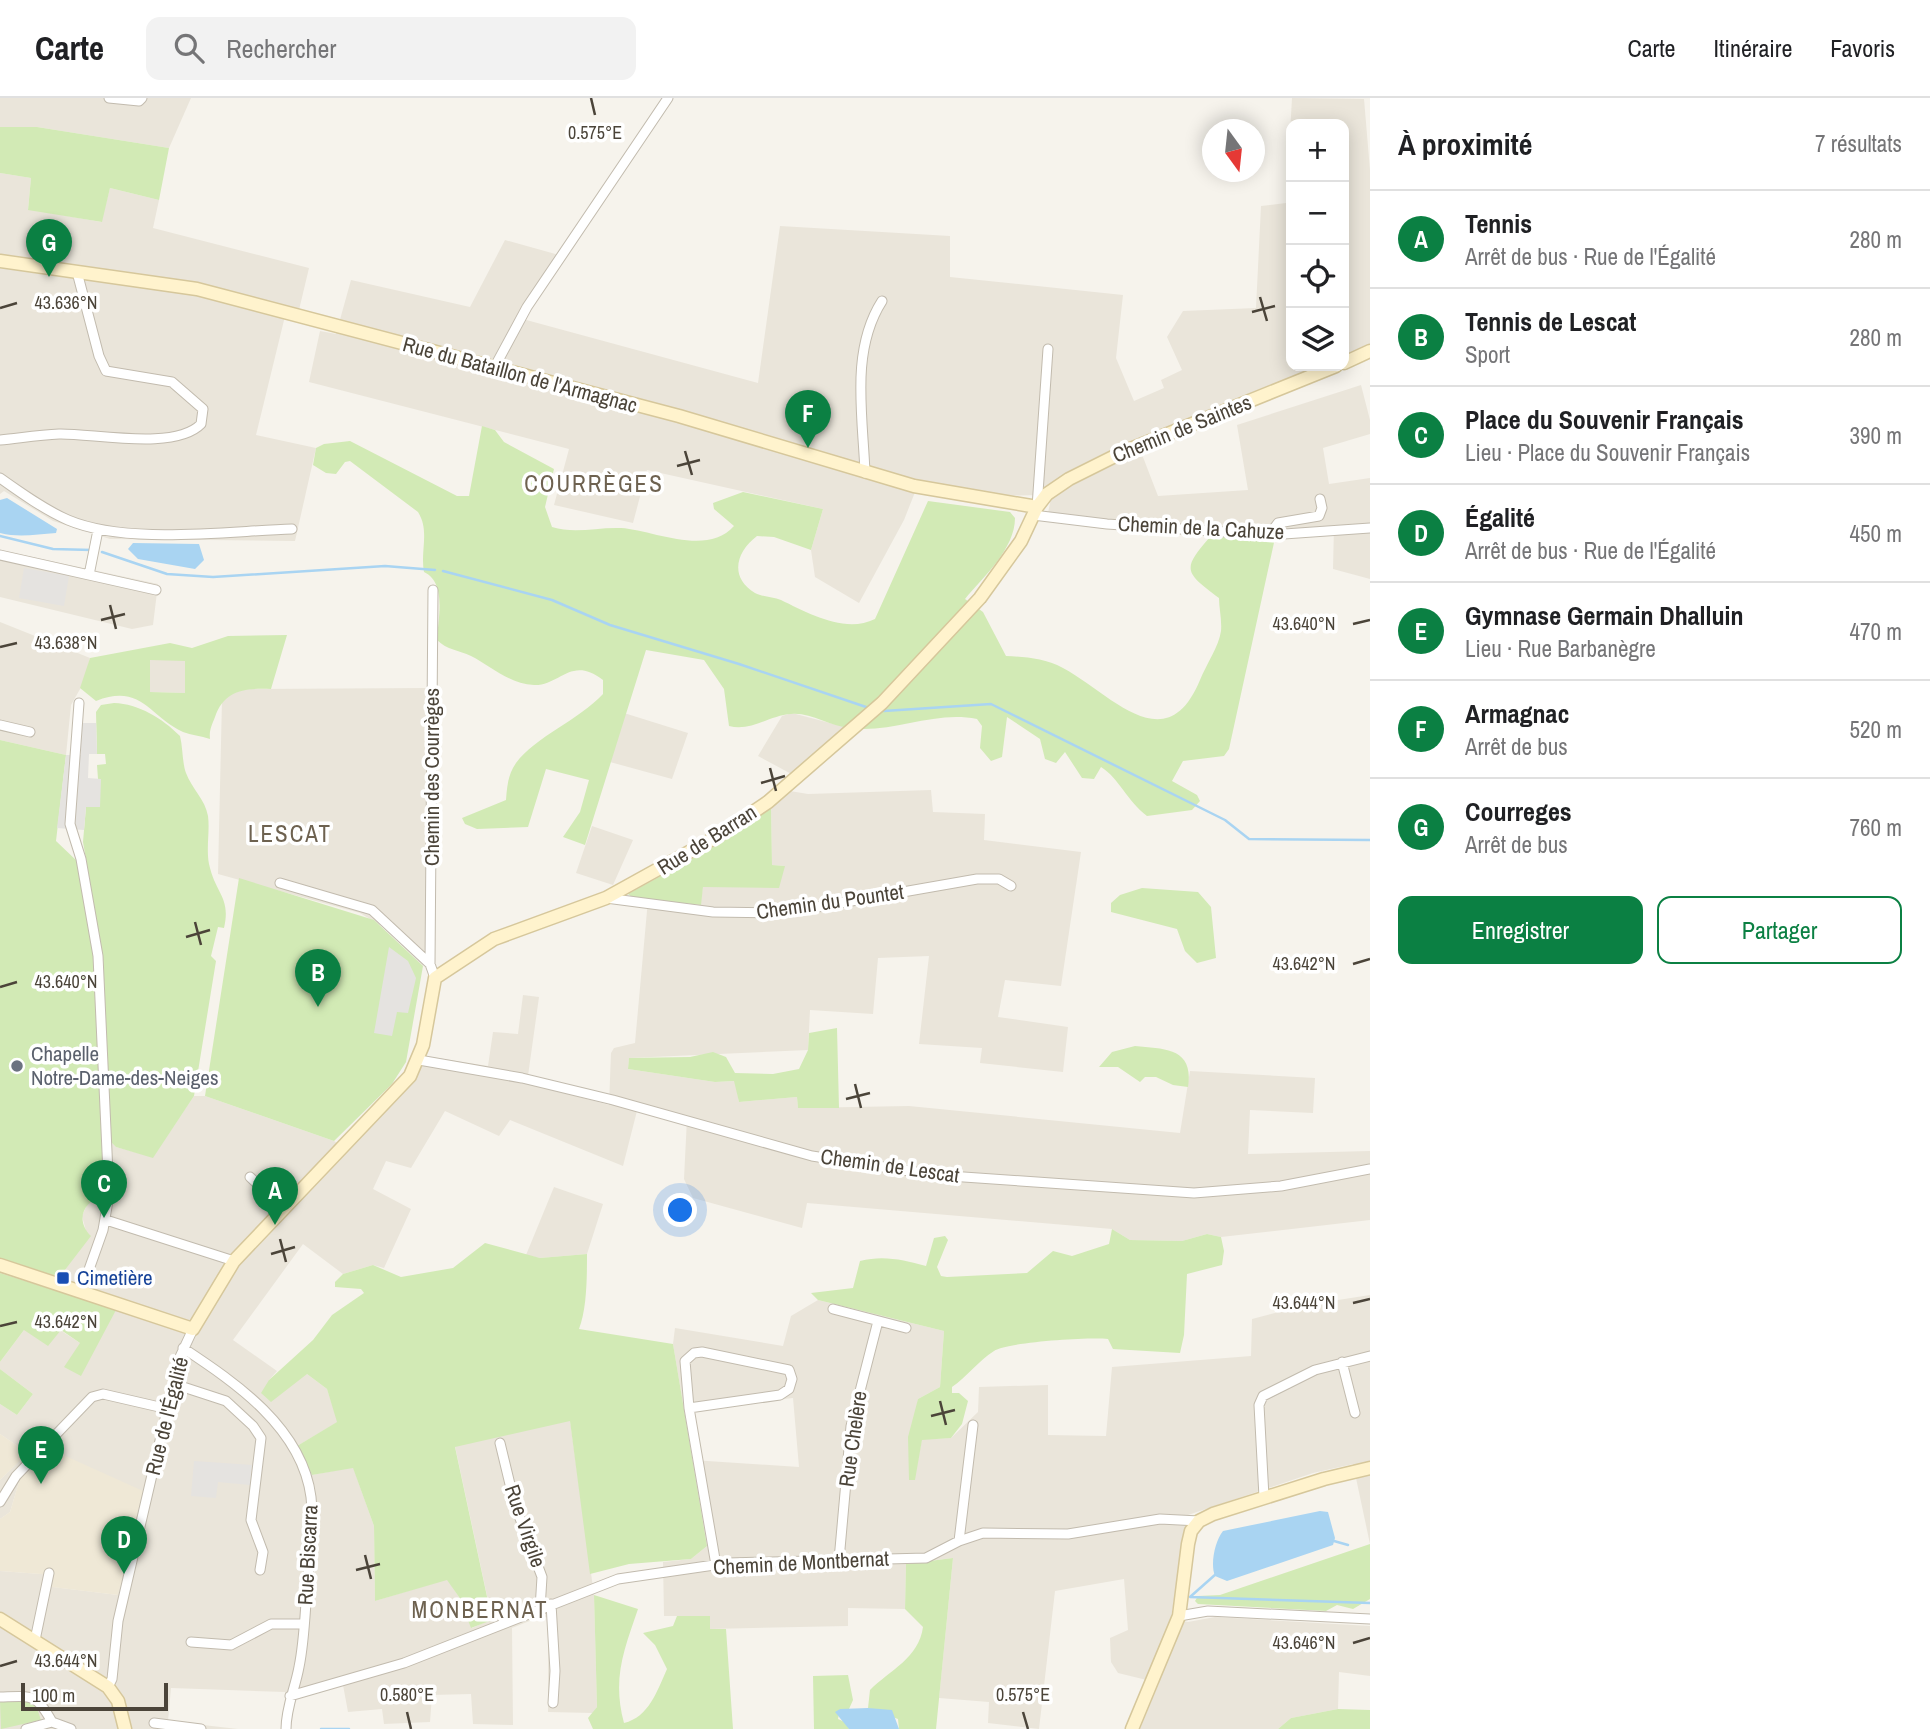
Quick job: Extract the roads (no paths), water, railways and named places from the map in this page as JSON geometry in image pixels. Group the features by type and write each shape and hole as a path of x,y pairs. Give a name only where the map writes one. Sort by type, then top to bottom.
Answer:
{"street":[{"path":"109,98 139,101 142,98"},
{"path":"493,370 527,307 573,243 668,98"},
{"name":"Rue du Bataillon de l'Armagnac","path":"0,261 197,289 493,370 679,416 865,473 926,489 1035,511"},
{"path":"0,440 58,434 137,439 188,432 201,424 203,409 172,383 106,371 99,356 77,272"},
{"path":"865,473 862,357 871,318 882,301"},
{"path":"1035,511 1048,349"},
{"path":"1349,361 1370,351"},
{"name":"Chemin de Saintes","path":"1035,511 1047,495 1090,467 1324,371"},
{"path":"0,478 60,516 98,530 168,533 292,529"},
{"path":"1269,535 1278,523 1319,516 1322,513 1320,499"},
{"name":"Chemin de la Cahuze","path":"1035,511 1107,524 1269,535 1370,528"},
{"name":"Rue de Barran","path":"435,978 494,939 606,898 718,836 768,802 830,751 882,703 980,598 1003,570 1035,511"},
{"path":"89,575 98,530"},
{"path":"2,558 156,590"},
{"name":"Chemin des Courrèges","path":"430,964 433,590"},
{"path":"79,703 70,824 81,859 98,956 109,1195 106,1220 81,1292"},
{"path":"0,725 30,732"},
{"name":"Chemin du Pountet","path":"606,898 745,914 810,909 977,879 999,879 1011,886"},
{"path":"280,883 372,910 430,964 435,978 419,1059"},
{"name":"Chemin de Lescat","path":"419,1059 522,1078 613,1100 812,1156 935,1175 1194,1193 1281,1186 1370,1169"},
{"name":"Rue de l'Égalité","path":"110,1683 118,1621 183,1348 234,1261 399,1090 419,1059"},
{"path":"250,1177 283,1208"},
{"path":"106,1220 234,1261"},
{"path":"0,1265 193,1329"},
{"path":"832,1309 906,1328"},
{"name":"Rue Chelère","path":"839,1560 852,1416 878,1321"},
{"name":"Rue Biscarra","path":"183,1348 230,1379 267,1414 287,1438 304,1471 311,1497 304,1624 299,1668 290,1696 286,1729"},
{"path":"689,1408 780,1395 789,1389 791,1374 789,1370 702,1352 694,1353 685,1362 689,1408 716,1565"},
{"path":"1264,1497 1260,1401 1266,1394 1288,1383 1342,1362 1370,1356"},
{"path":"1342,1362 1355,1413"},
{"path":"215,1395 220,1385 230,1379"},
{"path":"174,1384 215,1395 253,1426 261,1438 251,1520 263,1552 260,1570"},
{"path":"0,1502 16,1476 92,1397 103,1394 168,1409"},
{"path":"958,1541 973,1425"},
{"name":"Rue Virgile","path":"500,1443 515,1505 542,1577 540,1609"},
{"path":"1132,1729 1179,1616 1188,1544 1191,1531 1199,1521 1264,1497 1370,1468"},
{"name":"Chemin de Montbernat","path":"290,1696 404,1663 618,1579 716,1565 926,1558 958,1541 983,1533 1068,1534 1160,1519 1199,1521"},
{"path":"35,1640 49,1573"},
{"path":"551,1604 555,1671 553,1703"},
{"path":"1179,1616 1208,1611 1370,1619"},
{"path":"0,1619 110,1683 125,1729"},
{"path":"191,1642 231,1645 271,1624 304,1624"},
{"path":"0,1697 35,1698 52,1722 71,1729"},
{"path":"26,1729 52,1722"},
{"path":"154,1723 201,1729"}],"water":[{"path":"7,498 57,529 56,533 0,533 0,500"},
{"path":"133,543 199,544 204,560 195,569 138,559 128,549"},
{"path":"1320,1511 1328,1512 1335,1538 1333,1545 1227,1581 1215,1576 1214,1553 1223,1531"},
{"path":"840,1709 892,1710 899,1729 849,1729 835,1712"}],"waterway":[{"path":"0,536 53,549 92,550"},
{"path":"102,552 167,574 213,577 385,566 435,570"},
{"path":"443,571 552,600 610,625 739,664 866,707"},
{"path":"884,711 991,704 1225,820 1249,839 1370,840"},
{"path":"1334,1541 1348,1545"},
{"path":"1216,1574 1190,1597 1370,1603"},
{"path":"321,1729 349,1729"}],"place":[{"name":"Courreges","path":"49,277"},
{"name":"Armagnac","path":"808,448"},
{"name":"Tennis de Lescat","path":"318,1007"},
{"name":"Chapelle Notre-Dame-des-Neiges","path":"17,1066"},
{"name":"Place du Souvenir Français","path":"104,1218"},
{"name":"Tennis","path":"275,1225"},
{"name":"Cimetière","path":"63,1278"},
{"name":"Gymnase Germain Dhalluin","path":"41,1484"},
{"name":"Égalité","path":"124,1574"}],"district":[{"name":"COURRÈGES","path":"594,484"},
{"name":"LESCAT","path":"290,834"},
{"name":"MONBERNAT","path":"480,1610"}]}
